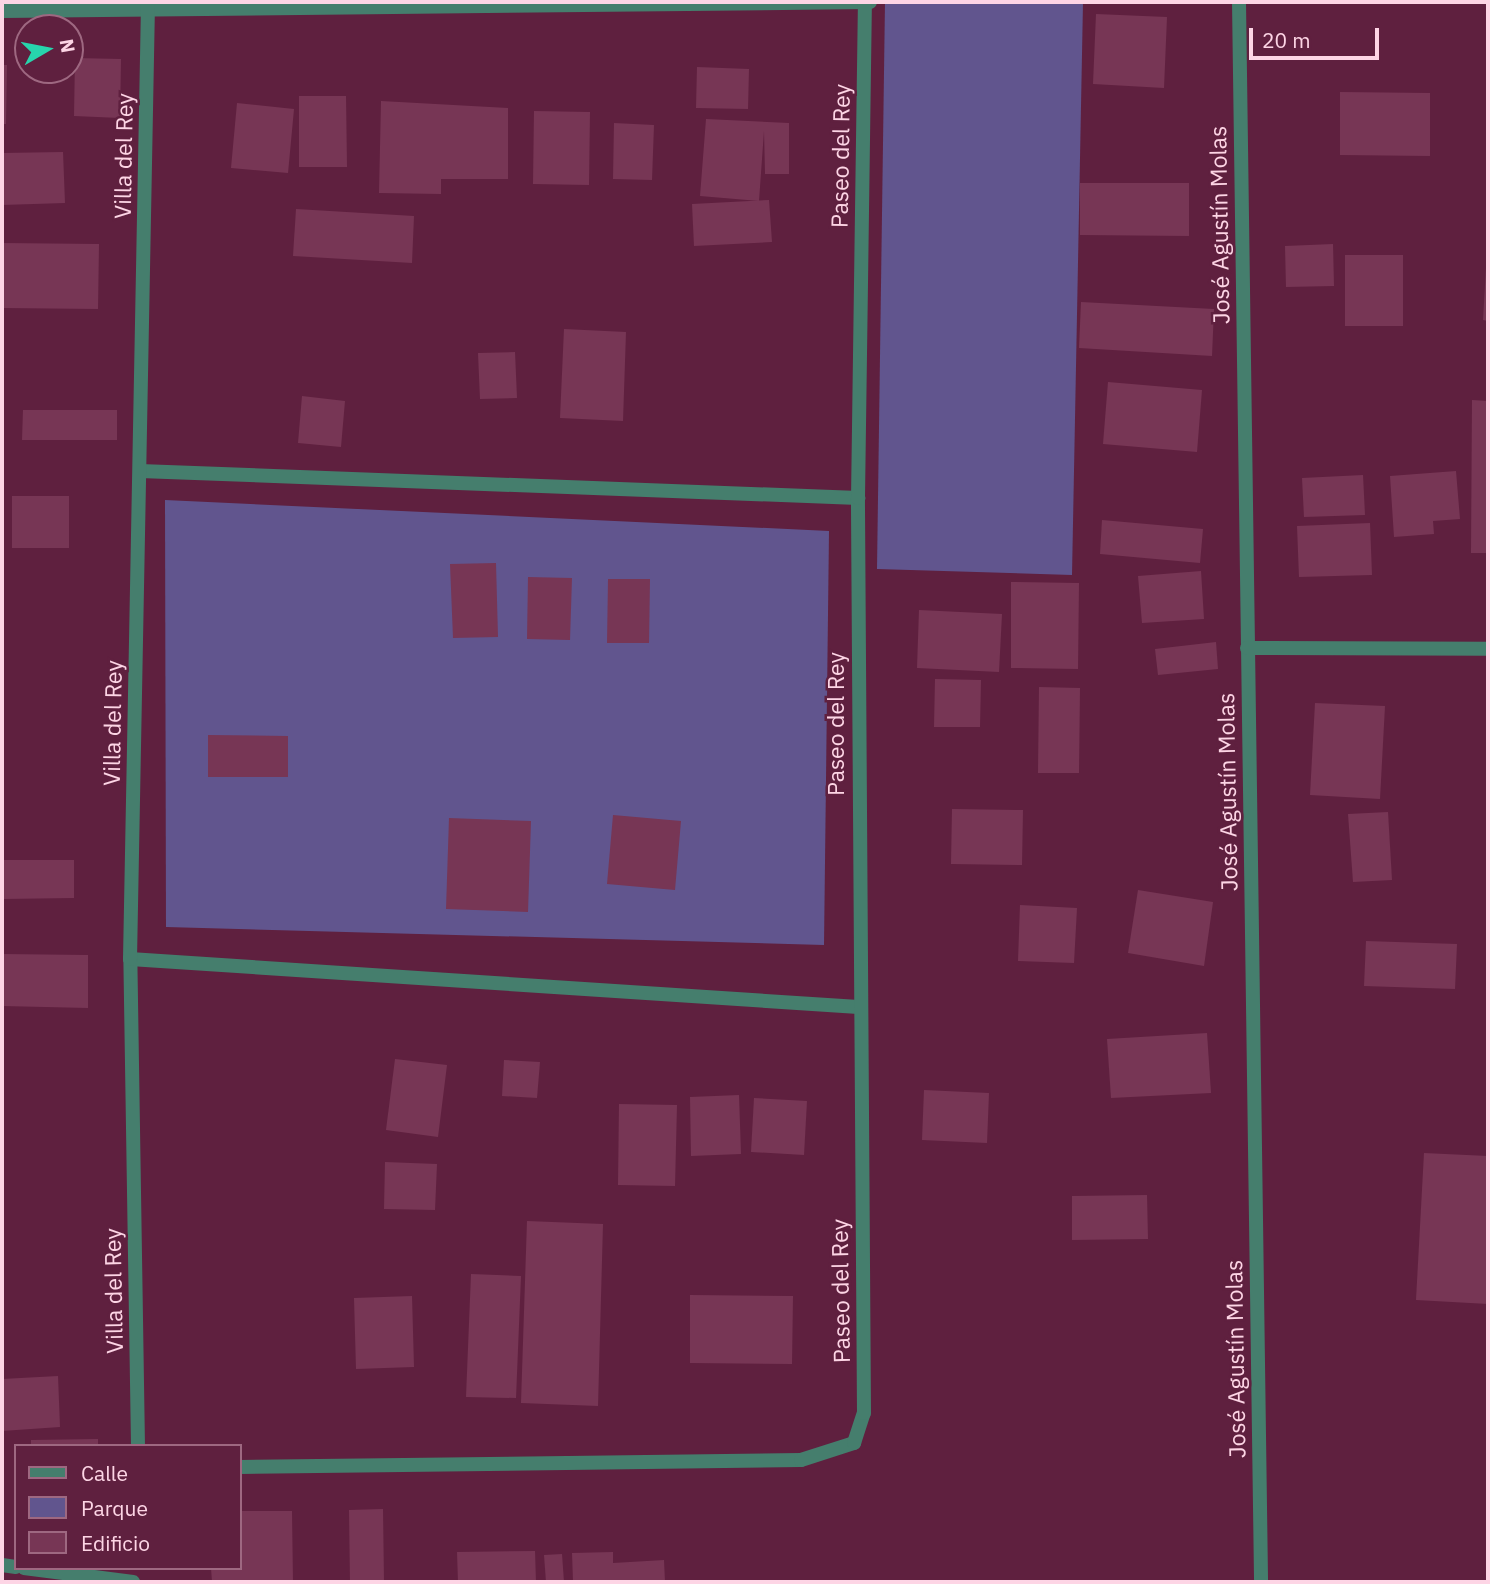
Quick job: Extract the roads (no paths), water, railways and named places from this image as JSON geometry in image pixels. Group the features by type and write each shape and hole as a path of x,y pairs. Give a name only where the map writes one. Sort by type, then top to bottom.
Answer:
{"street":[{"name":"José Agustín Molas","path":"1239,2 1261,1582"},
{"path":"2,11 148,4 867,3"},
{"name":"Paseo del Rey","path":"242,1466 801,1460 854,1443 864,1413 858,1007 858,498 867,3"},
{"name":"Villa del Rey","path":"138,1444 131,959 148,4"},
{"path":"140,471 858,498"},
{"path":"1247,648 1488,649"},
{"path":"131,959 858,1007"},
{"path":"40,1570 134,1582"}]}
